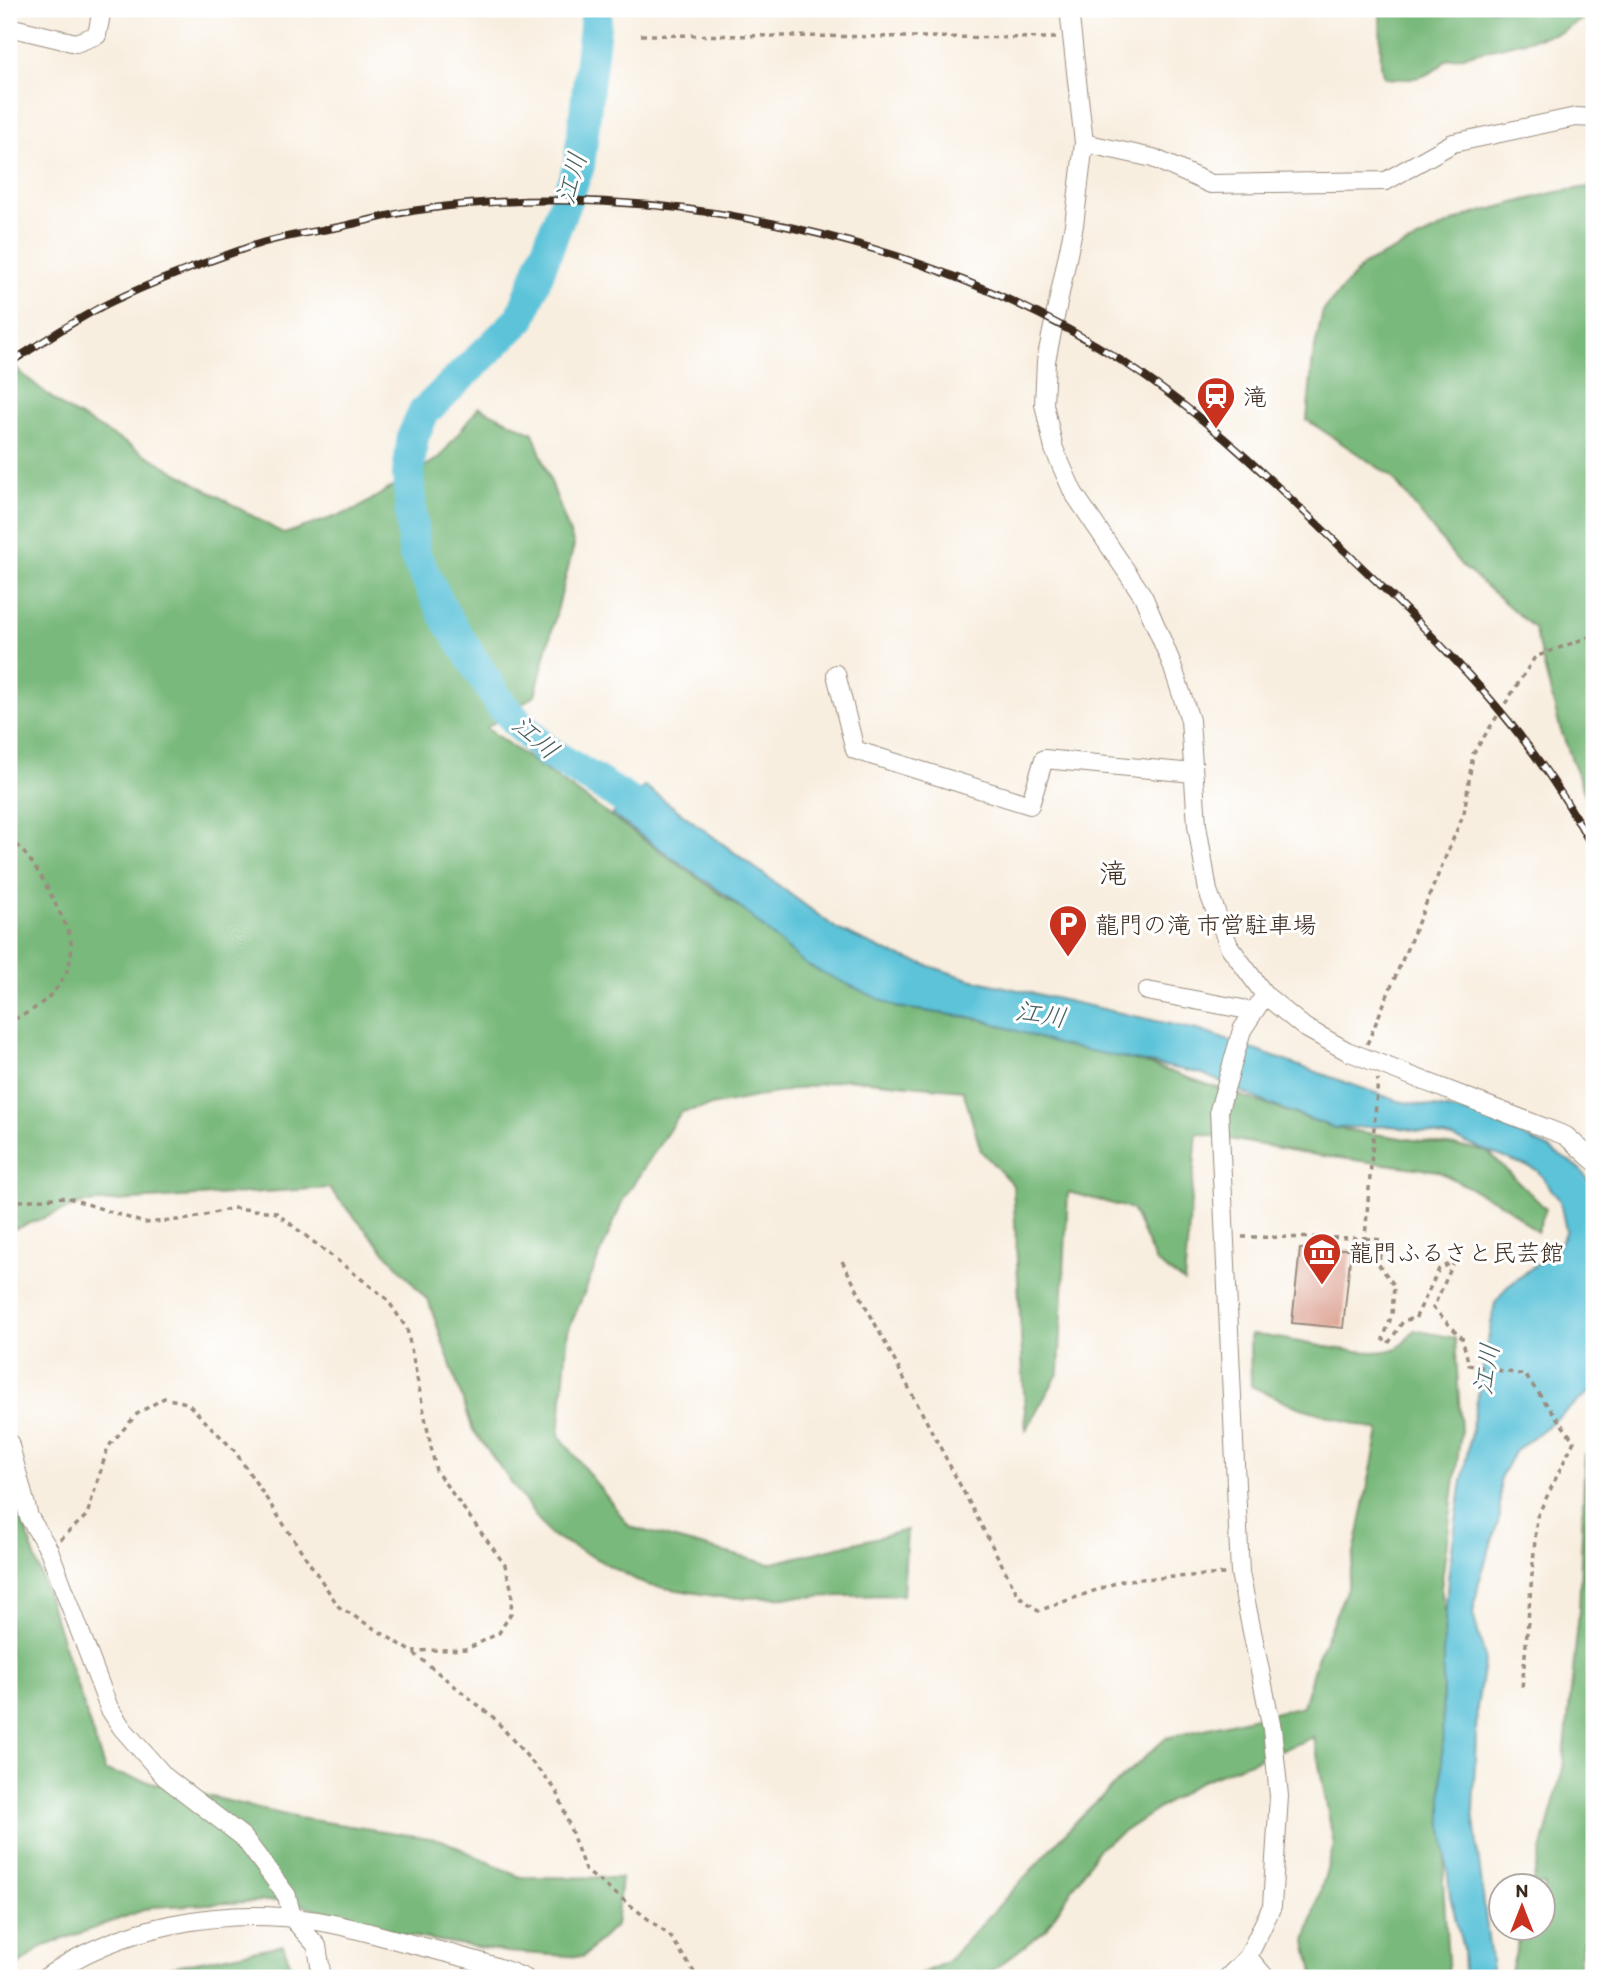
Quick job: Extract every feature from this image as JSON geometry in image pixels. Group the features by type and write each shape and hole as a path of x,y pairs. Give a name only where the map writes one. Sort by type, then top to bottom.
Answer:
{"street":[{"path":"9,27 76,43 97,35 102,9"},
{"path":"1069,9 1084,142 1072,238 1046,361 1044,404 1054,449 1073,492 1143,596 1171,662 1189,720 1197,825 1208,891 1229,946 1265,995 1304,1027 1361,1056 1566,1136 1594,1161"},
{"path":"1084,142 1153,158 1211,184 1386,181 1453,143 1576,117 1594,118"},
{"path":"836,674 855,750 1030,805 1044,760 1193,773"},
{"path":"1147,991 1253,1011"},
{"path":"1227,1978 1248,1957 1272,1906 1279,1796 1272,1729 1240,1573 1229,1386 1226,1238 1219,1110 1242,1030 1265,995"},
{"path":"9,1442 29,1517 49,1550 102,1692 122,1728 165,1777 243,1837 287,1896 292,1918 317,1946 322,1978"},
{"path":"45,1978 81,1956 128,1936 185,1922 292,1918 336,1925 464,1958 525,1978"},
{"path":"1248,1957 1266,1978"}],"path":[{"path":"641,35 1073,38"},
{"path":"1361,1056 1464,813 1473,754 1535,657 1594,635"},
{"path":"9,838 20,846 47,886 72,941 70,963 54,993 20,1018 9,1021"},
{"path":"1365,1238 1378,1078"},
{"path":"9,1202 66,1197 144,1223 189,1219 233,1208 275,1212 387,1299 407,1329 436,1471 505,1564 512,1591 511,1613 499,1633 467,1649 411,1651"},
{"path":"1226,1238 1381,1240 1379,1265 1394,1285 1392,1315 1383,1339 1388,1344 1404,1320 1415,1319 1439,1269 1454,1262 1433,1308 1462,1338 1469,1365 1525,1375 1574,1441 1537,1517 1522,1689"},
{"path":"842,1261 1018,1595 1038,1611 1124,1580 1240,1573"},
{"path":"49,1550 87,1516 108,1447 137,1414 164,1398 187,1403 234,1450 339,1607 411,1651 493,1717 556,1791 584,1870 670,1936 698,1978"}],"green space":[{"path":"1380,9 1594,9 1594,12 1561,32 1446,60 1433,72 1402,79 1385,78 1381,66"},
{"path":"1594,186 1594,818 1560,728 1534,628 1461,565 1391,476 1307,420 1313,357 1323,311 1363,265 1466,216 1552,193"},
{"path":"9,363 63,407 284,534 355,510 440,457 479,407 533,433 574,545 535,695 486,728 746,912 896,1007 981,1019 1145,1063 1335,1128 1487,1151 1546,1209 1537,1232 1507,1207 1438,1171 1316,1155 1197,1133 1184,1282 1156,1262 1132,1209 1068,1192 1059,1372 1026,1430 1013,1185 981,1151 963,1090 846,1079 681,1112 624,1198 568,1331 559,1435 630,1527 769,1564 907,1530 903,1595 727,1598 646,1585 549,1534 473,1430 429,1302 329,1188 83,1203 9,1231"},
{"path":"1414,1330 1455,1338 1461,1431 1441,1588 1462,1720 1443,1881 1449,1978 1314,1978 1306,1941 1334,1845 1314,1737 1199,1782 1099,1848 1045,1930 983,1978 911,1978 947,1962 1084,1813 1166,1738 1303,1706 1316,1661 1347,1588 1379,1431 1298,1407 1251,1386 1250,1335 1371,1352 1388,1351 1400,1346"},
{"path":"1594,1451 1594,1901 1575,1978 1465,1978 1510,1975 1519,1941 1558,1941 1558,1871 1536,1871 1563,1768 1579,1613 1585,1454"},
{"path":"9,1478 105,1771 298,1818 442,1840 520,1877 621,1878 616,1925 583,1957 507,1952 403,1935 287,1900 152,1907 42,1947 9,1972"},
{"path":"283,1945 296,1978 114,1978"}],"water":[{"path":"645,786 837,929 890,953 969,979 1201,1031 1398,1101 1476,1114 1548,1148 1578,1167 1594,1187 1594,1321 1590,1325 1594,1343 1594,1389 1514,1452 1500,1478 1500,1516 1479,1582 1473,1614 1485,1657 1477,1707 1473,1812 1493,1978 1464,1978 1463,1949 1450,1896 1442,1817 1443,1652 1448,1578 1461,1487 1495,1303 1506,1288 1557,1248 1566,1231 1560,1201 1537,1170 1453,1138 1392,1126 1335,1128 1271,1105 1203,1074 1056,1044 981,1019 896,1007 806,965 727,896 612,815"}],"building":[{"name":"龍門ふるさと民芸館","path":"1300,1249 1351,1249 1343,1328 1292,1323"}],"waterway":[{"name":"江川","path":"597,9 579,166 521,318 424,412 413,436 408,474 414,553 444,614 501,705 545,750 664,823"}],"railway":[{"path":"9,363 100,308 199,265 274,240 416,210 514,201 605,202 697,210 789,227 879,250 966,281 1048,319 1125,363 1212,428 1380,585 1483,690 1543,767 1594,851"}],"place":[{"name":"滝","path":"1216,430"},
{"name":"龍門の滝 市営駐車場","path":"1068,958"},
{"name":"龍門ふるさと民芸館","path":"1322,1286"}],"district":[{"name":"滝","path":"1113,873"}]}
